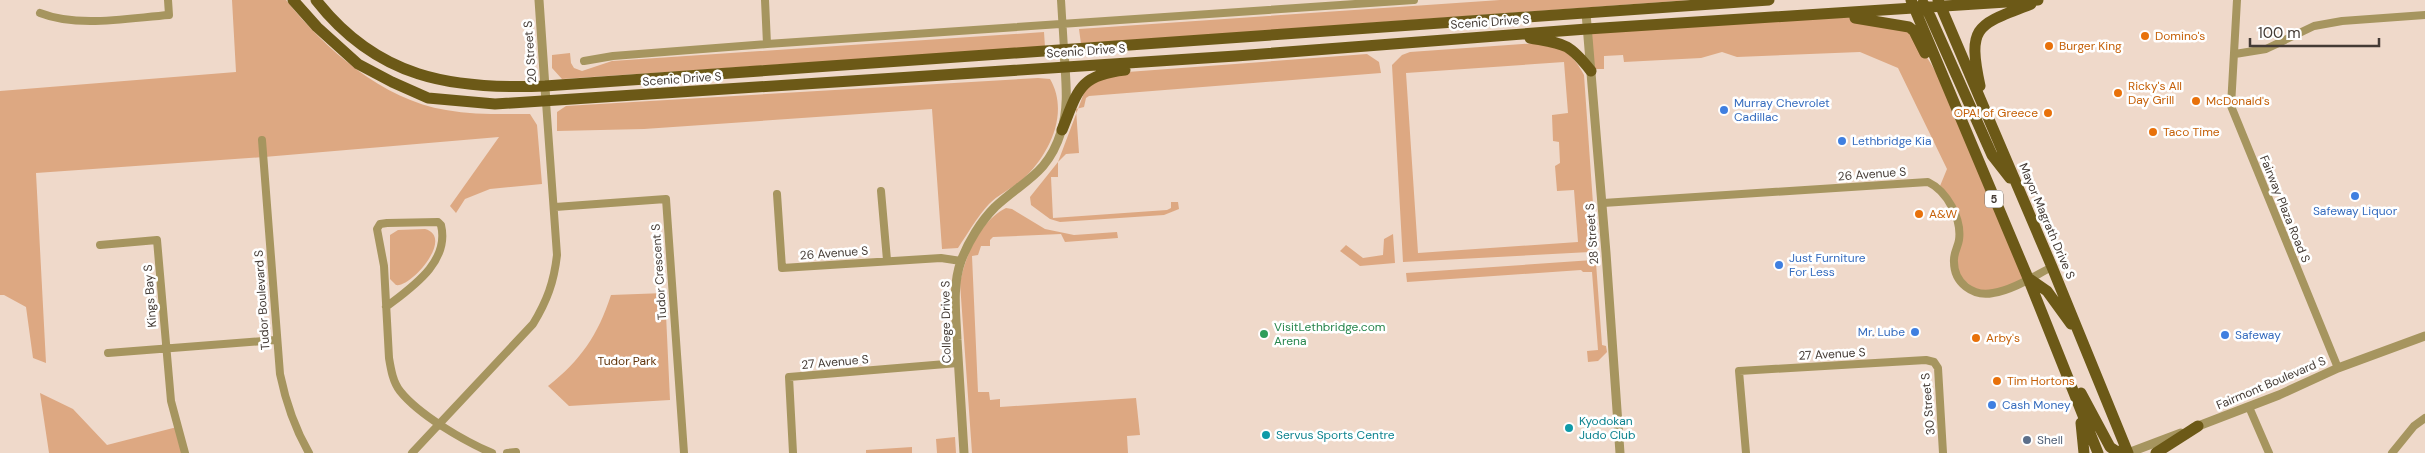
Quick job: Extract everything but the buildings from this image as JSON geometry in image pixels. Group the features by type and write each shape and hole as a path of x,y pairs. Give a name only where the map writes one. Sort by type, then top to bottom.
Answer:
{"main road":[{"name":"Scenic Drive S","path":"293,0 317,27 358,64 428,98 495,104 1236,56 1511,34 1766,18 1920,3 2039,0"},
{"name":"Scenic Drive S","path":"316,0 337,24 367,49 417,74 438,80 488,88 545,86 1769,0"},
{"path":"1986,112 1974,56 1974,43 1979,30 1988,21 2039,0"},
{"path":"1920,3 1992,156 2020,191"},
{"name":"5","path":"1920,3 1960,120 2028,278 2098,453"},
{"name":"Mayor Magrath Drive S","path":"1940,3 2052,267 2128,453"},
{"path":"1766,18 1865,18 1909,27 1914,31 1960,120"},
{"path":"1511,34 1563,43 1578,55 1591,71"},
{"path":"1062,130 1081,87 1095,76 1104,72 1236,56"},
{"path":"2028,278 2047,291 2081,337"},
{"path":"2056,348 2110,447 2116,451 2128,453"},
{"path":"2072,388 2081,424 2084,453"},
{"path":"2156,453 2198,426"}],"street":[{"path":"40,13 57,19 76,21 169,15 168,0"},
{"name":"20 Street S","path":"540,0 546,102"},
{"path":"765,0 767,44"},
{"path":"1061,0 1064,49"},
{"path":"1275,0 1276,10"},
{"path":"584,61 613,56 767,44 1414,0"},
{"name":"Fairway Plaza Road S","path":"2237,0 2231,106 2338,368"},
{"name":"28 Street S","path":"1586,13 1603,203 1620,453"},
{"path":"2234,54 2266,49 2314,26 2342,21 2425,15"},
{"name":"College Drive S","path":"964,453 955,293 961,261 980,226 995,207 1026,184 1042,168 1057,144 1062,130 1066,95 1064,49"},
{"path":"412,453 438,423 533,324 546,303 554,280 556,263 555,207 546,102"},
{"name":"Tudor Boulevard S","path":"262,140 276,340 286,406 293,424 309,453"},
{"name":"26 Avenue S","path":"1603,203 1928,182 1937,186 1948,199 1959,227 1959,238 1953,261 1955,272 1968,289 1979,293 1992,293 2052,267"},
{"path":"881,191 887,260"},
{"name":"26 Avenue S","path":"777,194 782,268 887,260 941,258 961,261"},
{"name":"Tudor Crescent S","path":"555,207 666,199 684,453"},
{"path":"386,307 418,283 433,264 440,251 442,239 441,225 438,222 387,222 378,226 384,266 388,358 395,382 405,396 438,423 492,453"},
{"name":"Kings Bay S","path":"100,245 157,240 166,349"},
{"name":"Fairmont Boulevard S","path":"2128,453 2248,407 2338,368 2425,336"},
{"path":"108,353 276,340"},
{"path":"166,349 171,401 185,453"},
{"name":"27 Avenue S","path":"1746,453 1740,371 1926,360"},
{"name":"30 Street S","path":"1926,360 1934,362 1938,368 1943,453"},
{"name":"27 Avenue S","path":"793,453 789,377 958,364"},
{"path":"2248,407 2269,453"},
{"path":"2392,453 2414,426 2425,418"}],"green space":[{"path":"232,0 286,0 337,54 357,70 378,84 423,104 467,113 530,114 537,125 542,184 490,189 465,199 456,213 450,206 499,137 264,157 36,173 46,363 33,358 26,307 4,295 0,295 0,91 236,72"},
{"path":"1500,0 1690,0 1081,44 1079,29"},
{"path":"1853,17 1904,24 1924,53 1942,83 1974,147 2028,278 2005,290 1979,293 1955,272 1959,227 1940,186 1947,169 1898,68 1860,52 1737,57 1722,52 1701,58 1624,62 1623,55 1604,56 1604,69 1591,69 1587,29"},
{"path":"1044,32 1045,47 562,79 552,68 552,55 570,53 571,63 574,68 582,71 612,61"},
{"path":"1537,43 1552,45 1571,56 1584,75 1596,247 1590,252 1403,262 1392,65 1402,55 1410,52","holes":["1564,62 1568,113 1552,115 1553,141 1559,142 1560,163 1555,166 1557,191 1574,190 1578,242 1418,253 1406,73"]},
{"path":"1367,54 1379,62 1381,73 1089,96 1086,98 1084,107 1078,108 1087,85 1114,73"},
{"path":"1038,78 1050,79 1056,92 1057,119 1054,133 1048,146 1041,158 1023,179 989,204 958,248 942,249 932,109 644,129 557,131 557,112 566,106"},
{"path":"1076,113 1079,153 1066,154 1058,162"},
{"path":"1058,162 1058,177 1051,177 1053,218 1167,210 1171,208 1171,202 1178,202 1179,209 1164,215 1060,222 1050,219 1031,205 1030,197"},
{"path":"1006,208 1012,209 1045,229 1074,235 1117,232 1118,238 1065,242 1061,234 993,237 990,240 990,246 981,246 978,255 972,256 978,392 989,392 990,400 1000,399 1000,407 1136,398 1140,435 1127,436 1128,453 972,453 960,283 970,251 981,230"},
{"path":"425,229 433,234 435,242 433,251 420,271 403,284 396,285 390,279 390,235 398,230"},
{"path":"1393,234 1395,263 1360,266 1340,251 1346,245 1363,258 1383,255 1384,239"},
{"path":"1593,260 1596,263 1602,345 1606,346 1607,352 1598,361 1588,362 1587,351 1598,350 1592,272 1583,272 1581,270 1407,282 1406,273"},
{"name":"Tudor Park","path":"665,293 670,400 569,406 548,386 570,366 587,346 594,335 611,295"},
{"path":"40,393 73,409 107,445 177,427 183,453 49,453"},
{"path":"955,437 956,453 937,453 936,439"},
{"path":"912,447 912,453 866,453 866,450"}],"place":[{"name":"Domino's","path":"2145,36"},
{"name":"Burger King","path":"2049,46"},
{"name":"Ricky's All Day Grill","path":"2118,93"},
{"name":"McDonald's","path":"2196,101"},
{"name":"Murray Chevrolet Cadillac","path":"1724,110"},
{"name":"OPA! of Greece","path":"2048,113"},
{"name":"Taco Time","path":"2153,132"},
{"name":"Lethbridge Kia","path":"1842,141"},
{"name":"Safeway Liquor","path":"2355,196"},
{"name":"A&W","path":"1919,214"},
{"name":"Just Furniture For Less","path":"1779,265"},
{"name":"Mr. Lube","path":"1915,332"},
{"name":"VisitLethbridge.com Arena","path":"1264,334"},
{"name":"Safeway","path":"2225,335"},
{"name":"Arby's","path":"1976,338"},
{"name":"Tim Hortons","path":"1997,381"},
{"name":"Cash Money","path":"1992,405"},
{"name":"Kyodokan Judo Club","path":"1569,428"},
{"name":"Servus Sports Centre","path":"1266,435"},
{"name":"Shell","path":"2027,440"}]}
